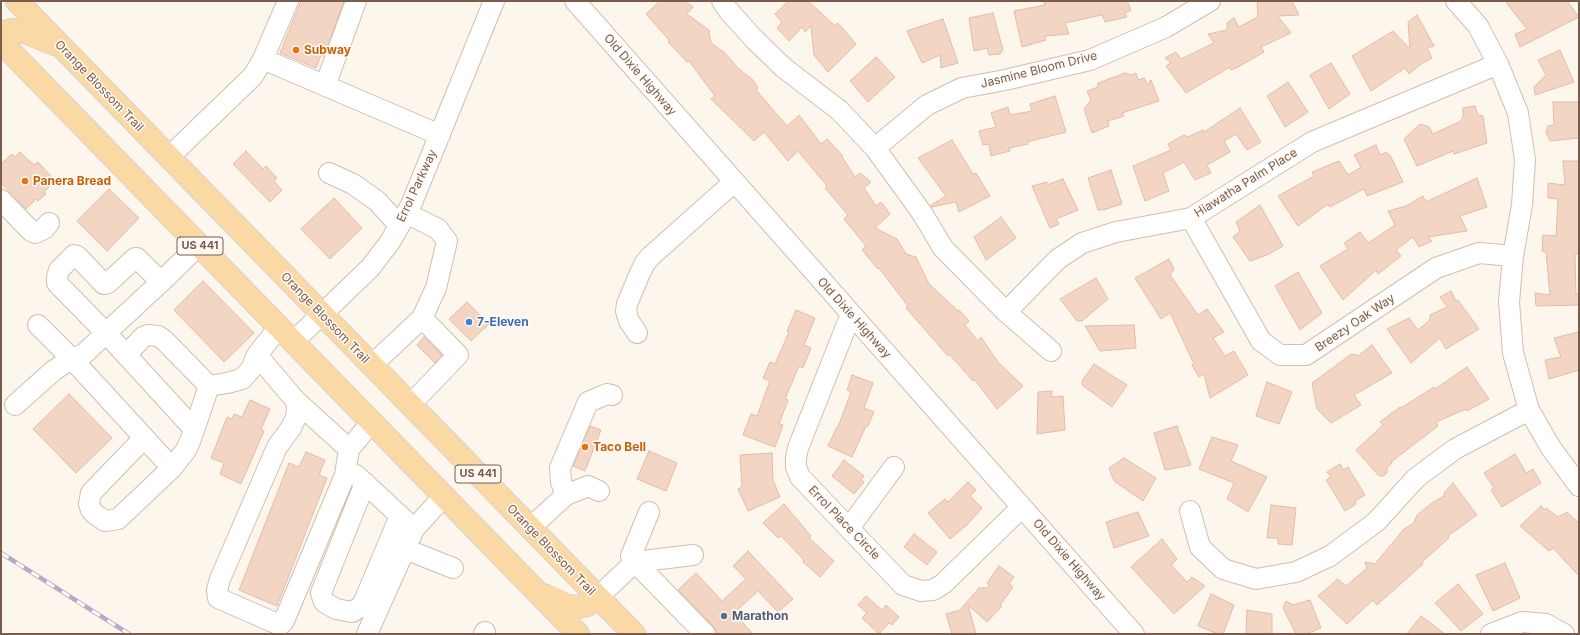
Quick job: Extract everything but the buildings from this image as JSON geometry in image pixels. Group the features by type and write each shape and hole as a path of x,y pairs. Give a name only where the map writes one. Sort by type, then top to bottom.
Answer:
{"main road":[{"path":"1,6 12,1"},
{"name":"Orange Blossom Trail","path":"17,1 634,634"},
{"path":"1,34 11,30 25,32 62,48"},
{"name":"US 441","path":"1,42 578,634"},
{"path":"538,592 567,606 588,605 598,597"}],"street":[{"path":"169,157 253,76 263,60 288,1"},
{"path":"325,86 356,1"},
{"name":"Errol Parkway","path":"208,386 242,379 251,369 257,355 286,334 322,314 370,268 390,242 411,205 494,1"},
{"name":"Old Dixie Highway","path":"575,1 1134,634"},
{"name":"Jasmine Bloom Drive","path":"875,148 927,105 962,88 1005,80 1090,60 1166,27 1210,1"},
{"path":"1456,1 1478,26 1498,64 1518,113 1525,160 1522,205 1513,256 1509,302 1513,353 1529,410 1551,448 1579,486"},
{"path":"730,4 754,39 784,68 838,110 875,148 922,212 943,248 1006,312 1051,351"},
{"path":"263,60 440,134"},
{"name":"Hiawatha Palm Place","path":"1006,312 1058,259 1082,243 1116,232 1190,218 1312,142 1498,64"},
{"path":"329,173 353,184 403,219 438,229 447,241 436,288 422,318 372,366"},
{"path":"637,333 629,321 626,311 627,304 645,264 734,182"},
{"path":"1,200 31,231 35,233 44,229 49,223"},
{"name":"Breezy Oak Way","path":"1190,218 1261,341 1280,356 1306,355 1436,268 1479,253 1513,256"},
{"path":"15,405 53,371 72,359 84,354 199,245"},
{"path":"161,282 138,258 135,258 108,283 104,284 77,256 74,255 60,270 57,277 57,283 106,333 194,429"},
{"name":"Errol Place Circle","path":"851,314 798,448 796,466 800,477 903,585 921,591 933,590 943,584 1022,507"},
{"path":"410,405 458,354 422,318"},
{"path":"38,325 72,359 172,468"},
{"path":"126,355 143,337 148,335 158,336 164,340 208,386 186,450 172,468 118,519 105,520 91,510 89,504 91,493 144,438"},
{"path":"257,355 296,401 348,457 365,483 407,522"},
{"path":"566,495 561,482 560,468 588,402 607,394 612,395"},
{"path":"296,401 296,417 291,428 277,447 220,579 217,590 218,598 280,625 284,621 345,475 348,457 372,422"},
{"path":"1190,511 1200,547 1224,569 1256,579 1296,572 1330,556 1376,522 1416,478 1454,449 1529,410"},
{"path":"849,528 894,467"},
{"path":"365,483 321,593 324,602 336,609 352,612 362,606 407,522 444,496"},
{"path":"530,528 566,495 588,486 599,491"},
{"path":"648,512 631,556 635,562 705,634"},
{"path":"367,634 405,549 407,522"},
{"path":"405,549 453,568"},
{"path":"598,597 635,562 693,555"},
{"path":"1490,634 1522,622 1546,624 1564,634"}],"railway":[{"path":"1,553 129,634"}],"place":[{"name":"Subway","path":"296,50"},
{"name":"Panera Bread","path":"25,181"},
{"name":"7-Eleven","path":"469,322"},
{"name":"Taco Bell","path":"585,447"},
{"name":"Marathon","path":"724,616"}]}
